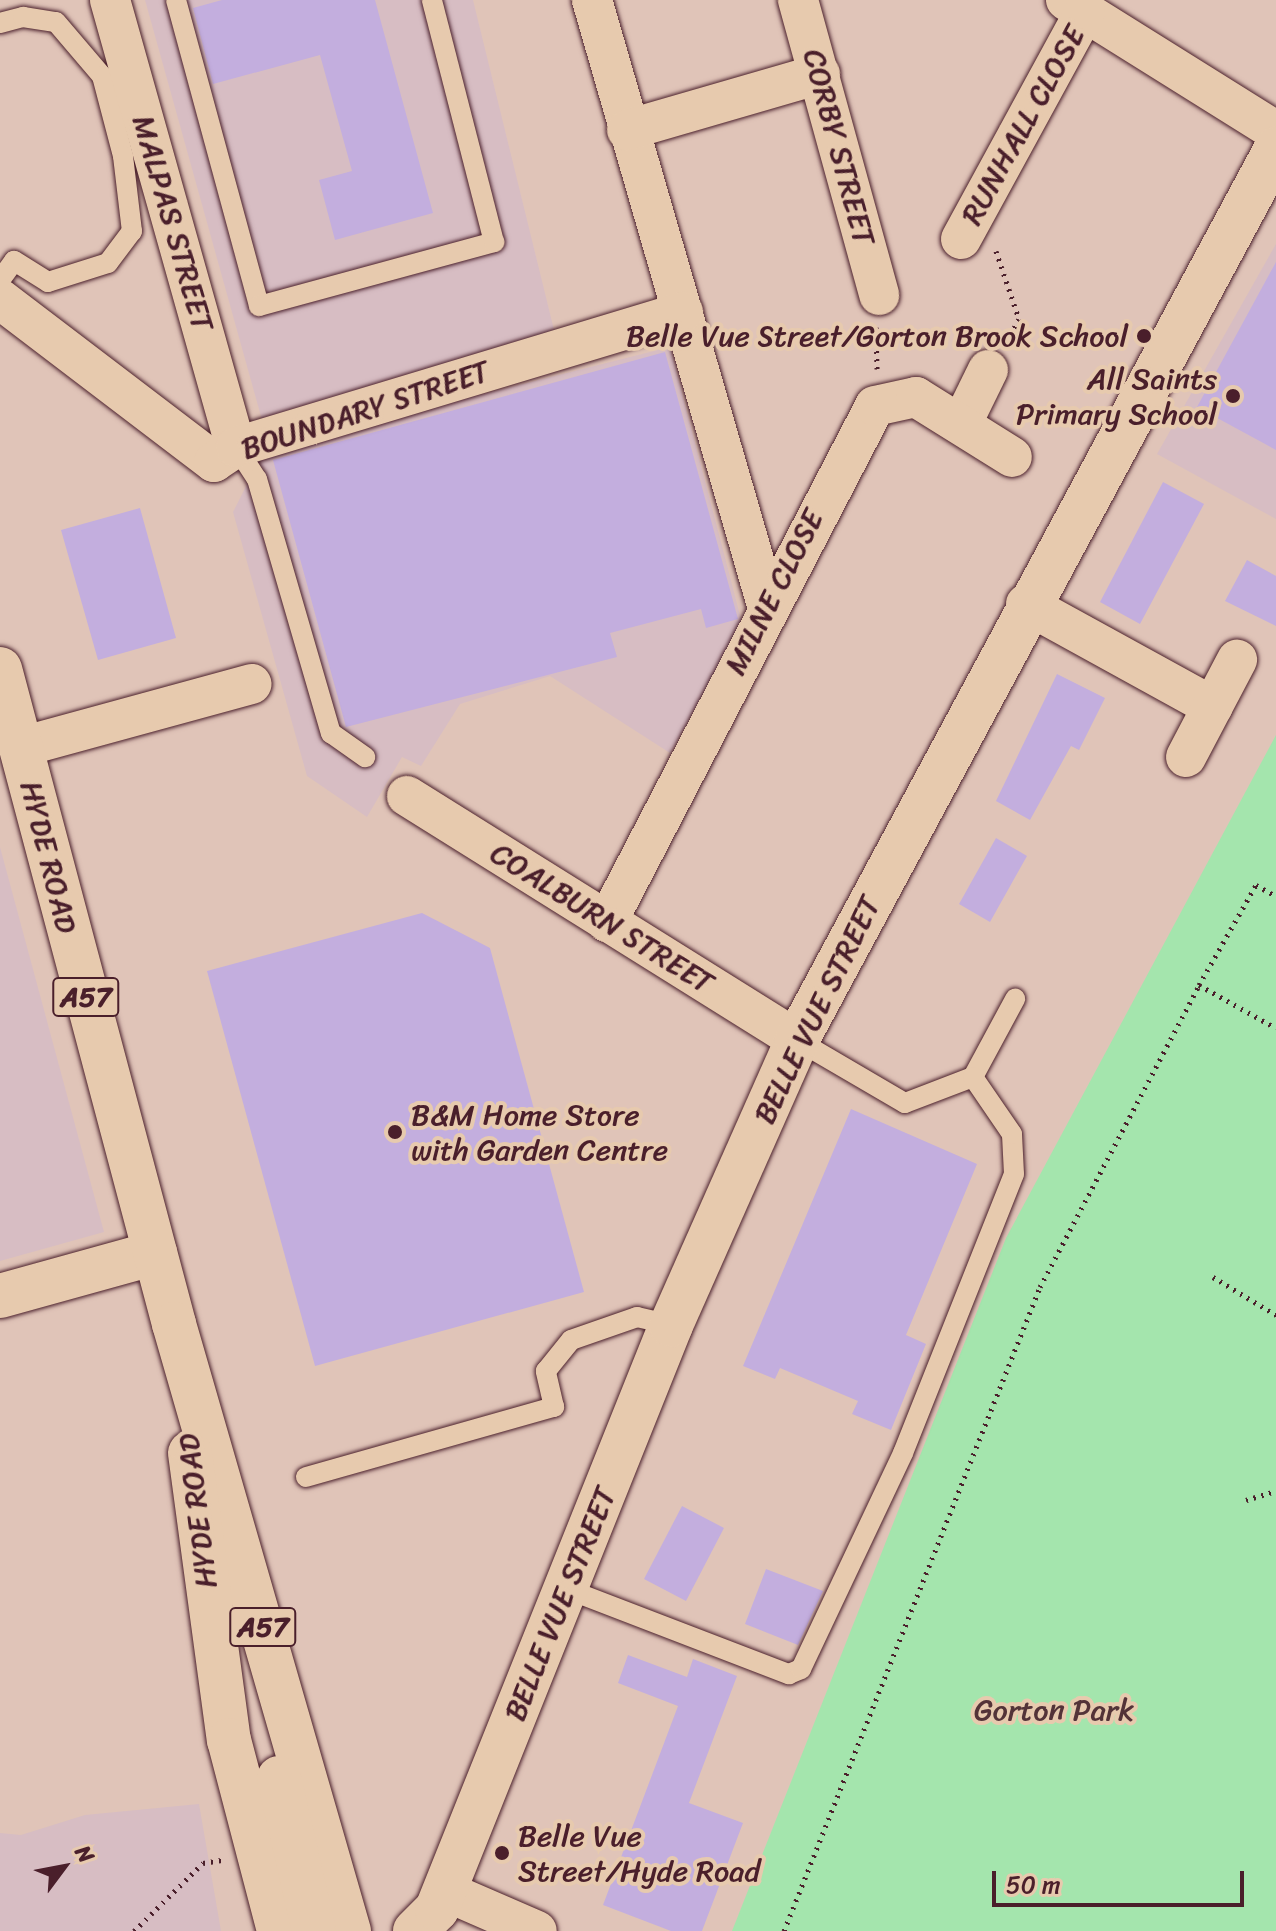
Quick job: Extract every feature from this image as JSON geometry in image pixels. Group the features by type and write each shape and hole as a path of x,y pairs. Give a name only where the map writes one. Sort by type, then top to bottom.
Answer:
{"main road":[{"name":"BELLE VUE STREET","path":"433,1915 671,1325 797,1040 1026,604 1276,149"},
{"name":"HYDE ROAD","path":"0,669 174,1324 349,1931"},
{"path":"0,1296 155,1253"},
{"name":"HYDE ROAD","path":"174,1324 219,1680 279,1931"},
{"name":"HYDE ROAD","path":"247,1575 261,1694 314,1931"}],"street":[{"name":"MALPAS STREET","path":"110,0 236,447"},
{"path":"592,0 627,130 767,605"},
{"name":"CORBY STREET","path":"798,0 879,295"},
{"path":"1075,6 1276,131"},
{"name":"RUNHALL CLOSE","path":"961,239 1075,6"},
{"path":"627,130 820,74"},
{"name":"BOUNDARY STREET","path":"0,299 214,462 236,447 683,312"},
{"path":"962,423 988,370"},
{"path":"886,399 916,397 1012,457"},
{"name":"MILNE CLOSE","path":"607,922 859,428 886,399"},
{"path":"1026,604 1213,707"},
{"path":"1186,757 1237,660"},
{"path":"21,747 252,684"},
{"name":"COALBURN STREET","path":"407,796 797,1040"},
{"path":"433,1915 537,1931"}],"lane":[{"path":"176,0 259,306 494,242 432,0"},
{"path":"0,23 23,17 56,22 102,76 123,156 132,231 108,263 48,282 14,261 0,280"},
{"path":"236,447 257,479 331,733 365,757"},
{"path":"797,1040 905,1103 973,1077 1015,999"},
{"path":"567,1589 789,1674 801,1669 909,1439 1014,1174 1012,1134 973,1077"},
{"path":"306,1477 554,1407 546,1371 571,1340 637,1317 671,1325"}],"path":[{"path":"980,203 1019,319 988,370"},
{"path":"879,295 874,358 886,399"},
{"path":"784,1931 1040,1287 1199,985 1256,885 1276,896"},
{"path":"1199,985 1276,1028"},
{"path":"1213,1277 1276,1315"},
{"path":"1246,1500 1276,1491"},
{"path":"134,1931 203,1863 223,1860"}],"shaded area":[{"path":"145,0 473,0 556,338 262,420"},
{"name":"All Saints Primary School","path":"1276,244 1276,519 1157,454"},
{"path":"670,347 742,623 670,753 550,676 460,704 421,766 402,757 367,817 307,776 233,512 265,449"},
{"path":"0,847 104,1232 0,1261"},
{"path":"199,1804 221,1931 0,1931 0,1833 21,1835 85,1815"}],"green space":[{"name":"Gorton Park","path":"1276,735 1276,1931 732,1931 1006,1238"}],"building":[{"path":"222,0 375,0 433,213 335,240 319,180 352,171 320,55 213,84 193,8"},
{"path":"1276,262 1276,450 1197,407"},
{"path":"665,352 738,619 706,628 701,609 610,633 617,657 346,727 273,460"},
{"path":"1163,482 1204,504 1140,624 1100,602"},
{"path":"140,508 176,638 98,660 61,530"},
{"path":"1247,560 1276,576 1276,626 1225,601"},
{"path":"1057,674 1105,698 1079,750 1071,746 1030,820 996,801"},
{"path":"996,838 1027,856 990,922 959,904"},
{"name":"B&M Home Store with Garden Centre","path":"422,913 490,948 584,1292 315,1366 207,971"},
{"path":"851,1109 977,1164 906,1335 926,1344 891,1430 852,1414 858,1401 780,1368 775,1379 743,1366"},
{"path":"682,1506 724,1528 686,1601 644,1579"},
{"path":"766,1569 823,1591 798,1645 745,1624"},
{"path":"628,1655 687,1677 693,1659 737,1676 689,1803 743,1823 702,1931 671,1931 603,1905 678,1706 618,1683"}],"place":[{"name":"Belle Vue Street/Gorton Brook School","path":"1144,336"},
{"name":"All Saints Primary School","path":"1233,396"},
{"name":"B&M Home Store with Garden Centre","path":"395,1132"},
{"name":"Belle Vue Street/Hyde Road","path":"502,1853"}]}
